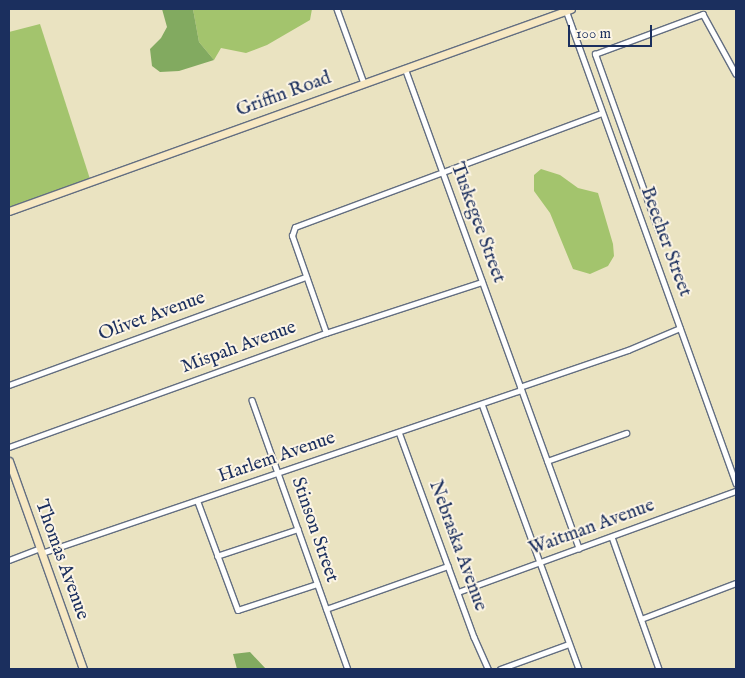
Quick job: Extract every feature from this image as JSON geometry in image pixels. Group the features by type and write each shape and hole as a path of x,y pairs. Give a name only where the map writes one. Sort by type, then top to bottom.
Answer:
{"street":[{"path":"337,9 364,83"},
{"name":"Griffin Road","path":"9,211 568,10"},
{"name":"Beecher Street","path":"568,10 602,113 736,483"},
{"path":"660,233 595,54 703,14 736,74"},
{"name":"Tuskegee Street","path":"405,68 580,548"},
{"path":"326,333 292,234 298,225 602,113"},
{"name":"Olivet Avenue","path":"9,385 306,277"},
{"name":"Mispah Avenue","path":"9,447 326,333 482,282"},
{"name":"Harlem Avenue","path":"9,560 198,502 278,472 482,404 628,350 680,328"},
{"name":"Stinson Street","path":"252,400 348,669"},
{"path":"482,404 579,669"},
{"name":"Nebraska Avenue","path":"399,432 488,669"},
{"path":"547,460 626,433"},
{"name":"Thomas Avenue","path":"9,461 83,669"},
{"name":"Waitman Avenue","path":"458,592 736,491"},
{"path":"198,502 238,610 318,584"},
{"path":"217,556 298,529"},
{"path":"612,537 659,669"},
{"path":"326,609 448,566"},
{"path":"641,619 736,583"},
{"path":"500,669 569,644"}],"green space":[{"path":"162,9 193,9 199,42 214,60 179,71 160,72 152,66 150,49 161,38 167,27"},
{"path":"193,9 312,9 310,20 267,45 246,53 221,48 214,60 199,42"},
{"path":"40,24 90,179 9,208 9,32"},
{"path":"541,169 560,175 578,188 598,193 613,244 614,256 608,266 590,274 573,269 550,213 534,191 534,175"},
{"path":"250,652 266,669 237,669 233,654"}]}
